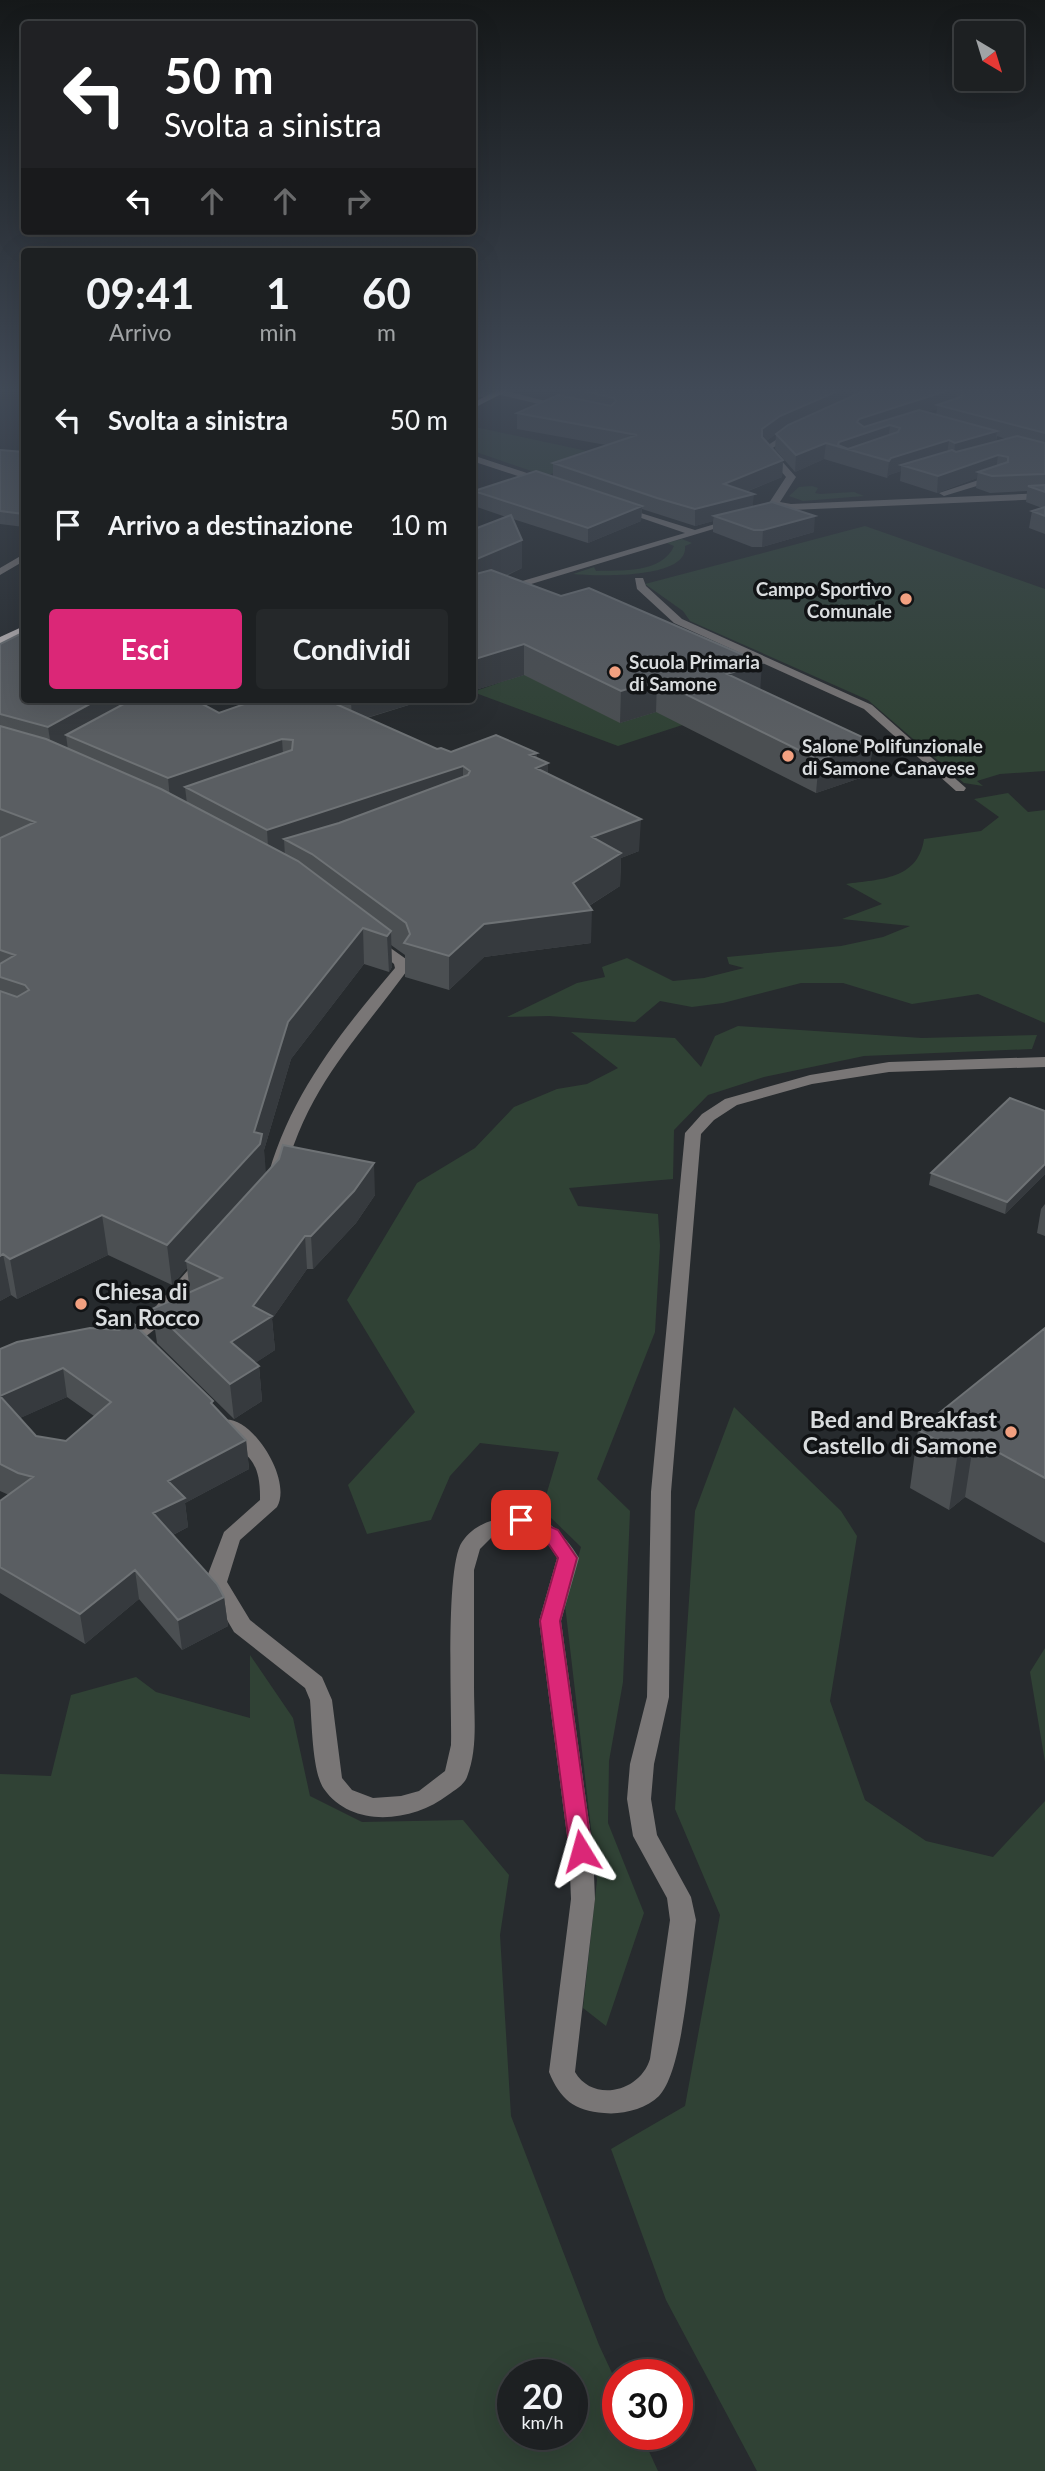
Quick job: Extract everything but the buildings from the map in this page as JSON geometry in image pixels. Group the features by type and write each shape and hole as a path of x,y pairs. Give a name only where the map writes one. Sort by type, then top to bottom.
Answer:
{"main road":[{"path":"0,641 21,630"}],"street":[{"path":"615,505 692,532"},
{"path":"784,505 791,507"},
{"path":"754,516 791,507 834,505"},
{"path":"1017,505 1033,510"},
{"path":"476,598 741,519"},
{"path":"0,572 21,559"},
{"path":"639,580 640,587 678,621 868,707 960,788"},
{"path":"265,1195 274,1186 280,1153 324,1067 402,968 401,962 359,929"},
{"path":"215,1412 268,1466 271,1485 270,1502 231,1537 216,1582 242,1626 314,1684 321,1700 331,1781 344,1797 372,1808 401,1806 427,1798 456,1776 463,1745 463,1570 470,1546 489,1528 521,1520 552,1534 568,1558 550,1621 581,1851 583,1899 562,2072 570,2088 587,2096 608,2102 630,2099 647,2089 658,2074 663,2059 683,1920 679,1897 645,1836 639,1799 642,1764 658,1697 661,1492 693,1133 708,1117 731,1102 810,1080 889,1067 1045,1062"},
{"path":"99,1348 125,1343 135,1336 215,1252"},
{"path":"135,1336 155,1355"}],"green space":[{"path":"865,526 1045,589 1045,771 1000,774 977,781 983,786 964,783 868,700 690,621 683,611 645,584"},
{"path":"682,539 692,543 685,546 682,557 672,565 657,570 619,575 573,574 594,567 596,571 650,566 668,555 674,546 667,543"},
{"path":"476,617 714,693 762,699 618,746 476,693 507,680"},
{"path":"1008,793 1028,812 1045,810 1045,1023 978,994 912,1004 843,983 801,983 723,1003 692,1007 660,1001 635,1022 549,1016 507,1017 577,983 605,977 602,967 627,958 673,981 704,978 744,968 729,964 727,957 841,946 883,937 910,926 842,919 882,904 846,884 884,878 906,870 914,863 924,839 981,831 999,817 974,799"},
{"path":"738,1026 922,1038 1037,1035 1032,1049 864,1056 764,1077 708,1095 674,1130 673,1179 569,1188 578,1206 658,1214 660,1246 655,1332 597,1479 630,1511 623,1682 609,1761 608,1823 644,1913 606,2026 583,2008 597,1880 565,1605 581,1547 542,1509 559,1452 480,1443 450,1476 431,1520 367,1534 348,1485 415,1412 347,1300 417,1183 475,1148 514,1107 557,1089 587,1084 618,1068 571,1032 675,1038 701,1067 715,1036"},
{"path":"734,1407 841,1511 857,1536 830,1701 865,1800 926,1841 993,1857 1045,1801 1045,2471 757,2471 666,2300 611,2149 685,2106 720,1915 675,1809 695,1511"},
{"path":"1045,1648 1045,1762 1030,1672"},
{"path":"250,1655 293,1718 310,1796 362,1822 463,1820 509,1875 500,1935 511,2116 605,2359 602,2359 602,2450 648,2450 658,2471 0,2471 0,1774 51,1776 71,1695 136,1677 156,1692 250,1718"}],"place":[{"name":"Campo Sportivo Comunale","path":"906,599"},
{"name":"Scuola Primaria di Samone","path":"615,672"},
{"name":"Salone Polifunzionale di Samone Canavese","path":"788,756"},
{"name":"Chiesa di San Rocco","path":"81,1304"},
{"name":"Bed and Breakfast Castello di Samone","path":"1011,1432"}],"route":[{"path":"521,1520 552,1534 568,1558 550,1621 581,1851"}]}
